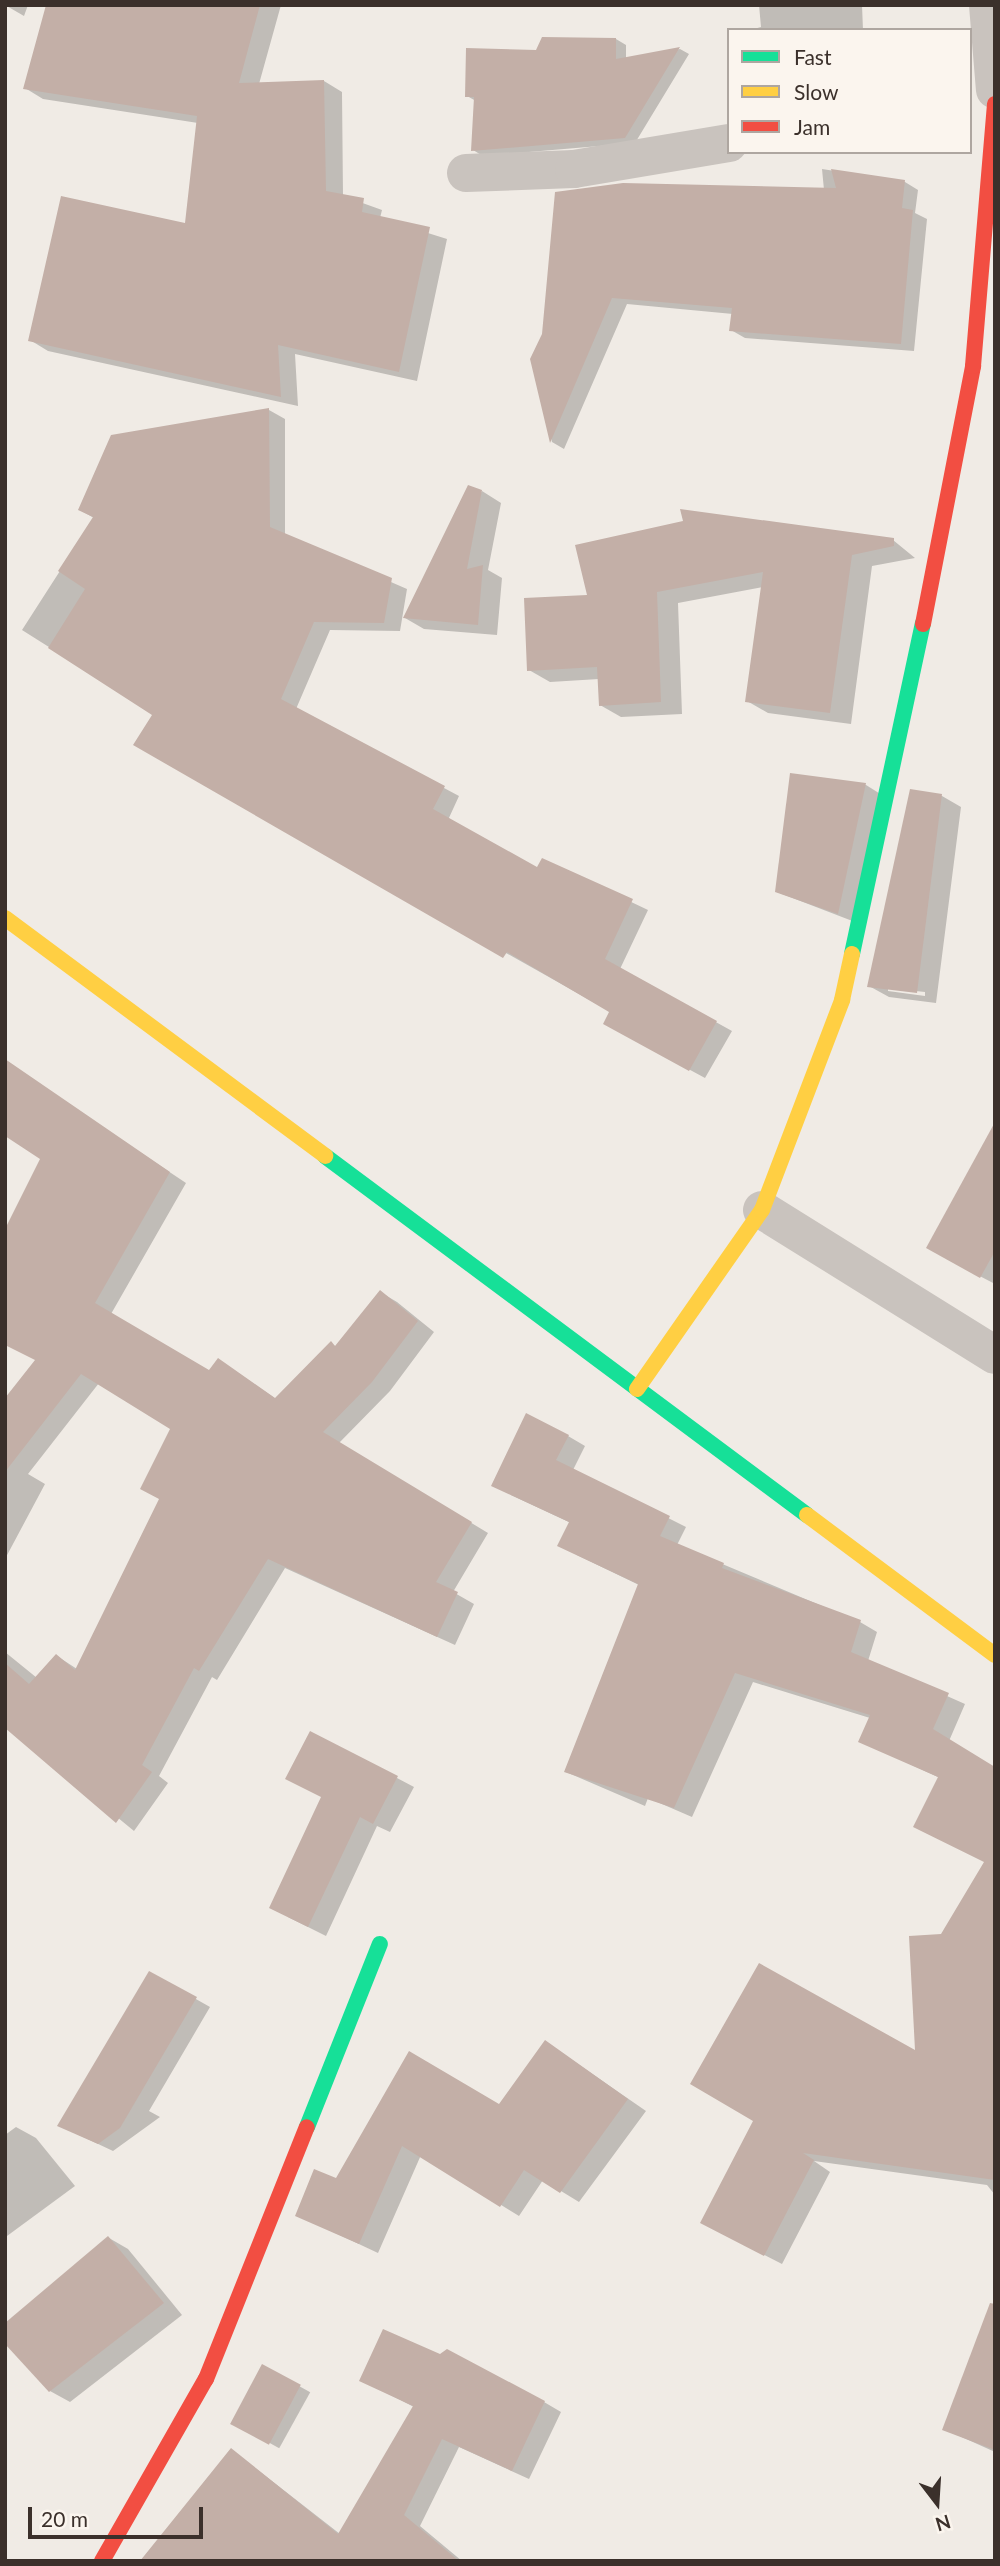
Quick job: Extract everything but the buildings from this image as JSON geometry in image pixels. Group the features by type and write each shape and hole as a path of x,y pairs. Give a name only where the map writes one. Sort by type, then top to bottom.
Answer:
{"street":[{"path":"988,5 995,90"},
{"path":"972,101 995,97"},
{"path":"637,1389 762,1210 842,1000 886,816 984,367 995,104"},
{"path":"466,173 575,169 727,143"},
{"path":"5,918 995,1655"},
{"path":"762,1210 995,1355"},
{"path":"105,2559 206,2379 380,1944"}],"traffic: fast":[{"path":"852,954 923,624"},
{"path":"325,1156 807,1515"},
{"path":"307,2127 380,1944"}],"traffic: slow":[{"path":"5,918 325,1156"},
{"path":"637,1389 762,1210 842,1000 852,954"},
{"path":"807,1515 995,1655"}],"traffic: jam":[{"path":"923,624 973,366 995,104"},
{"path":"102,2561 206,2379 307,2127"}]}
